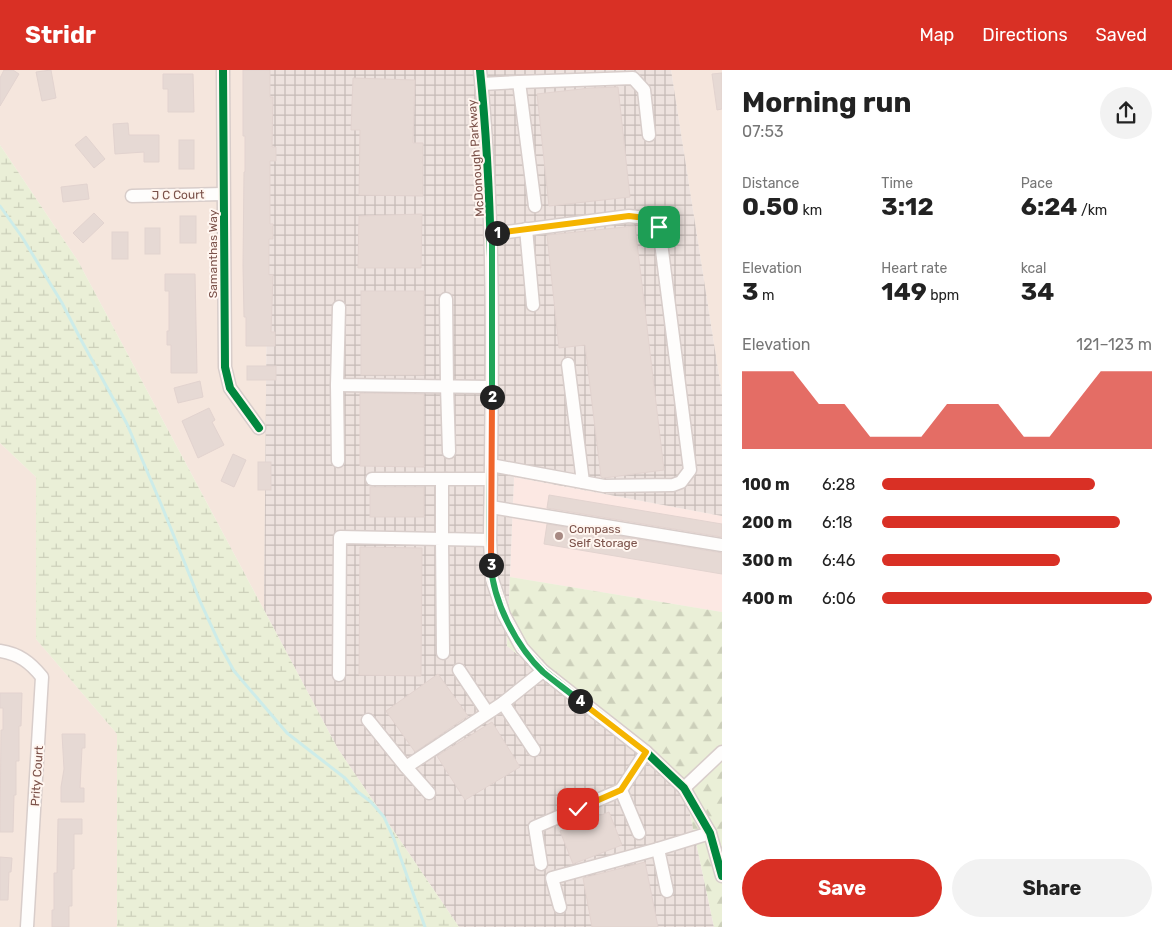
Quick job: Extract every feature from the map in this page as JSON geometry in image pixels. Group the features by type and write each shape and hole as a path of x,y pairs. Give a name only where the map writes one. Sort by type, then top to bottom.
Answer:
{"street":[{"name":"Samanthas Way","path":"223,70 225,367 230,388 259,428"},
{"name":"McDonough Parkway","path":"480,70 487,137 492,234 490,540 492,579 504,615 522,648 543,671 646,752 684,788 710,833 722,876"},
{"path":"482,84 633,78 644,90 649,135"},
{"path":"519,82 534,206"},
{"name":"J C Court","path":"132,196 223,194"},
{"path":"491,464 604,486 673,485 681,482 690,470 659,227 654,219 629,216 492,234"},
{"path":"526,230 532,305"},
{"path":"446,300 446,386 449,452"},
{"path":"338,461 339,307"},
{"path":"568,364 583,482"},
{"path":"337,385 492,387"},
{"path":"372,479 491,478"},
{"path":"443,654 442,483 446,479"},
{"path":"491,507 722,545"},
{"path":"339,675 340,537 490,540"},
{"name":"Prity Court","path":"0,651 16,654 35,668 42,677 27,927"},
{"path":"459,670 488,712"},
{"path":"406,767 503,702 543,671"},
{"path":"503,702 534,750"},
{"path":"368,720 429,793"},
{"path":"541,864 534,827 621,790 646,752"},
{"path":"684,788 722,752"},
{"path":"621,790 638,833"},
{"path":"560,907 552,878 710,833"},
{"path":"658,849 667,892"}],"shaded area":[{"path":"0,70 269,70 264,610 78,261 0,145"},
{"path":"269,70 671,70 722,395 722,516 514,477 507,646 684,786 714,927 459,927 338,749 264,610"},
{"path":"671,70 722,70 722,395"},
{"path":"0,443 36,477 36,639 117,734 117,927 0,927"},
{"path":"514,477 722,516 722,612 510,577"}],"green space":[{"path":"0,145 78,261 338,749 459,927 117,927 117,734 36,639 36,477 0,443"},
{"path":"510,577 722,612 722,927 714,927 684,786 507,646"}],"building":[{"path":"4,70 13,70 19,74 0,106 0,78"},
{"path":"51,70 56,98 42,101 36,72"},
{"path":"243,70 270,70 270,97 273,97 272,147 276,147 276,161 270,161 270,224 273,224 273,239 269,239 269,275 273,275 271,332 275,332 275,346 246,346 243,265 245,136 243,136"},
{"path":"722,73 722,109 717,110 712,74"},
{"path":"163,74 193,74 194,112 168,112 168,89 163,89"},
{"path":"353,78 415,80 413,143 423,143 423,196 359,195 360,130 351,130"},
{"path":"618,87 630,197 549,206 537,94"},
{"path":"128,123 129,135 159,135 159,162 144,162 144,152 115,154 113,124"},
{"path":"86,136 105,159 94,168 75,145"},
{"path":"179,140 194,140 194,169 179,169"},
{"path":"87,184 89,199 63,202 61,187"},
{"path":"94,213 104,223 83,243 73,233"},
{"path":"422,214 421,268 358,268 359,216"},
{"path":"180,216 196,216 196,243 180,243"},
{"path":"635,226 664,470 604,478 601,477 585,345 559,348 547,235"},
{"path":"145,228 160,228 160,254 145,254"},
{"path":"112,232 128,232 128,259 112,259"},
{"path":"165,274 195,274 197,373 171,373 171,345 167,345 169,291 165,291"},
{"path":"361,291 424,291 424,375 361,375"},
{"path":"247,366 276,366 276,380 247,380"},
{"path":"200,381 203,397 178,403 174,388"},
{"path":"360,393 424,394 424,467 360,466"},
{"path":"209,408 215,420 212,422 224,445 198,458 182,421"},
{"path":"233,454 246,460 234,487 221,481"},
{"path":"258,462 271,462 271,490 258,490"},
{"path":"370,487 424,487 424,517 370,517"},
{"path":"549,495 722,524 722,537 547,508"},
{"path":"547,524 722,553 722,574 544,544"},
{"path":"360,547 422,548 421,676 359,675"},
{"path":"438,674 468,716 415,752 386,711"},
{"path":"0,693 22,693 21,726 19,726 19,761 16,761 13,832 0,832 3,708 0,708"},
{"path":"492,722 520,767 465,800 437,756"},
{"path":"62,734 85,734 85,748 82,748 80,788 84,788 84,802 61,802 64,769"},
{"path":"609,812 622,845 573,864 560,831"},
{"path":"58,819 82,819 82,834 74,834 74,869 72,869 72,906 69,906 69,927 52,927 54,873 57,873"},
{"path":"0,857 12,858 11,872 9,872 8,900 0,900"},
{"path":"645,862 658,927 592,927 583,878"}],"waterway":[{"path":"0,206 22,237 62,303 127,424 200,601 234,671 287,733 345,778 384,817 394,839 425,927"}],"cycle path":[{"path":"223,70 225,367 230,388 259,428"},
{"path":"480,70 489,187 491,246 490,540 492,579 504,615 522,648 543,671 646,752 684,788 710,833 722,876"}],"place":[{"name":"Compass Self Storage","path":"559,536"}],"route":[{"path":"578,809 621,790 646,752 543,671 522,648 504,615 492,579 490,540 492,234 629,216 654,219 659,227"}]}
